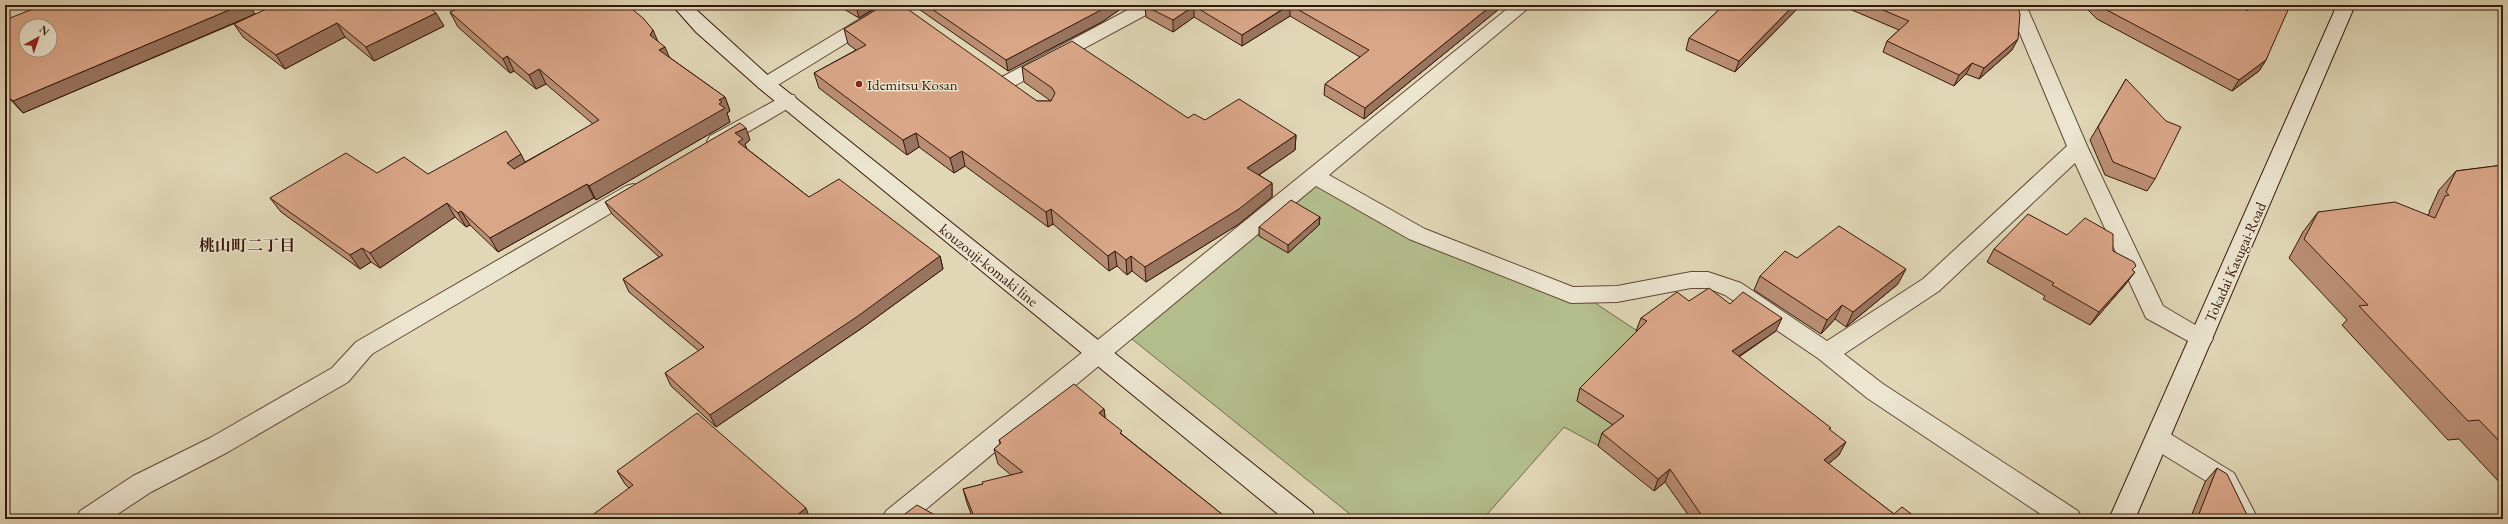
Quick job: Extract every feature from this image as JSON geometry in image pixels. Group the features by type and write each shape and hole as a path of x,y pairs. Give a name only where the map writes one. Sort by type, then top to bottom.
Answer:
{"street":[{"name":"kouzouji-komaki line","path":"681,5 703,28 766,84 1303,519"},
{"path":"895,519 1096,352 1523,5"},
{"path":"2017,5 2078,148 2154,312 2201,339"},
{"name":"Tokadai Kasugai-Road","path":"2122,519 2346,5"},
{"path":"1027,96 1001,77 1143,7"},
{"path":"766,84 901,8"},
{"path":"698,153 787,100"},
{"path":"1827,353 1931,285 2078,148"},
{"path":"1313,175 1417,234 1571,295 1616,294 1691,280 1708,280 1733,289 1827,353 1875,392 2069,519"},
{"path":"89,519 142,484 219,445 340,375 364,348 650,181"},
{"path":"2158,439 2225,480 2245,519"}],"green space":[{"path":"1313,175 1417,234 1583,295 1651,340 1577,401 1618,428 1599,446 1564,427 1483,519 1356,519 1122,331"}],"building":[{"path":"43,5 241,5 13,101 5,93 5,54 7,52 5,50 5,20"},
{"path":"275,5 426,5 436,13 366,47 337,23 276,55 234,24"},
{"path":"466,5 627,5 643,18 653,30 650,35 665,47 659,50 725,97 719,100 722,102 719,104 725,108 589,186 587,184 490,238 461,211 458,213 447,203 370,253 362,248 350,255 270,198 346,153 377,173 404,157 428,174 506,131 521,154 507,163 514,169 599,120 539,69 529,75 507,56 503,59 450,12"},
{"path":"884,5 902,5 1037,101 1051,101 1055,93 1052,88 1022,67 1072,41 1188,118 1194,114 1205,120 1239,99 1296,135 1247,168 1272,183 1239,209 1145,267 1131,256 1126,260 1115,251 1108,256 1051,209 1046,212 962,151 950,158 916,133 903,140 814,73 866,45 844,29"},
{"path":"926,5 1109,5 1006,60"},
{"path":"1289,5 1242,35 1194,6 1173,20 1145,6"},
{"path":"1290,5 1492,5 1365,108 1325,84 1369,50"},
{"path":"1724,5 1794,5 1739,61 1689,38"},
{"path":"1871,5 2017,5 2020,14 2018,39 1984,68 1972,63 1959,75 1887,41 1909,21"},
{"path":"2100,5 2240,5 2247,11 2250,5 2282,5 2282,7 2288,10 2266,60 2239,80 2103,8"},
{"path":"2126,79 2166,121 2181,127 2155,179 2113,162 2098,127"},
{"path":"740,123 746,128 735,133 743,139 738,142 809,197 839,179 940,256 858,316 710,415 665,373 704,347 623,279 663,255 605,202"},
{"path":"2503,165 2503,445 2479,420 2468,421 2359,306 2368,305 2304,239 2318,212 2395,202 2435,218 2445,196 2449,195 2446,192 2456,171"},
{"path":"1291,200 1320,217 1288,245 1259,227"},
{"path":"2028,214 2067,235 2085,218 2113,234 2113,251 2134,262 2136,266 2132,270 2135,272 2099,312 2052,285 2054,283 1994,249"},
{"path":"1839,226 1906,269 1853,312 1842,305 1827,320 1760,276 1785,251 1797,258"},
{"path":"1709,288 1730,304 1743,292 1782,318 1732,351 1831,428 1829,429 1846,442 1824,460 1894,514 1902,507 1918,519 1704,519 1670,469 1658,479 1602,433 1624,416 1580,388 1647,321 1641,318 1677,292 1689,301"},
{"path":"1074,384 1104,409 1099,413 1122,431 1120,433 1228,519 975,519 963,489 983,484 982,482 1023,472 994,449 1001,443 999,440"},
{"path":"697,413 806,508 792,519 587,519 633,485 617,471"},
{"path":"2217,468 2227,474 2249,519 2197,519"},
{"path":"917,505 942,519 898,519"}],"place":[{"name":"Idemitsu Kosan","path":"859,84"}],"district":[{"name":"桃山町二丁目","path":"247,245"}]}
